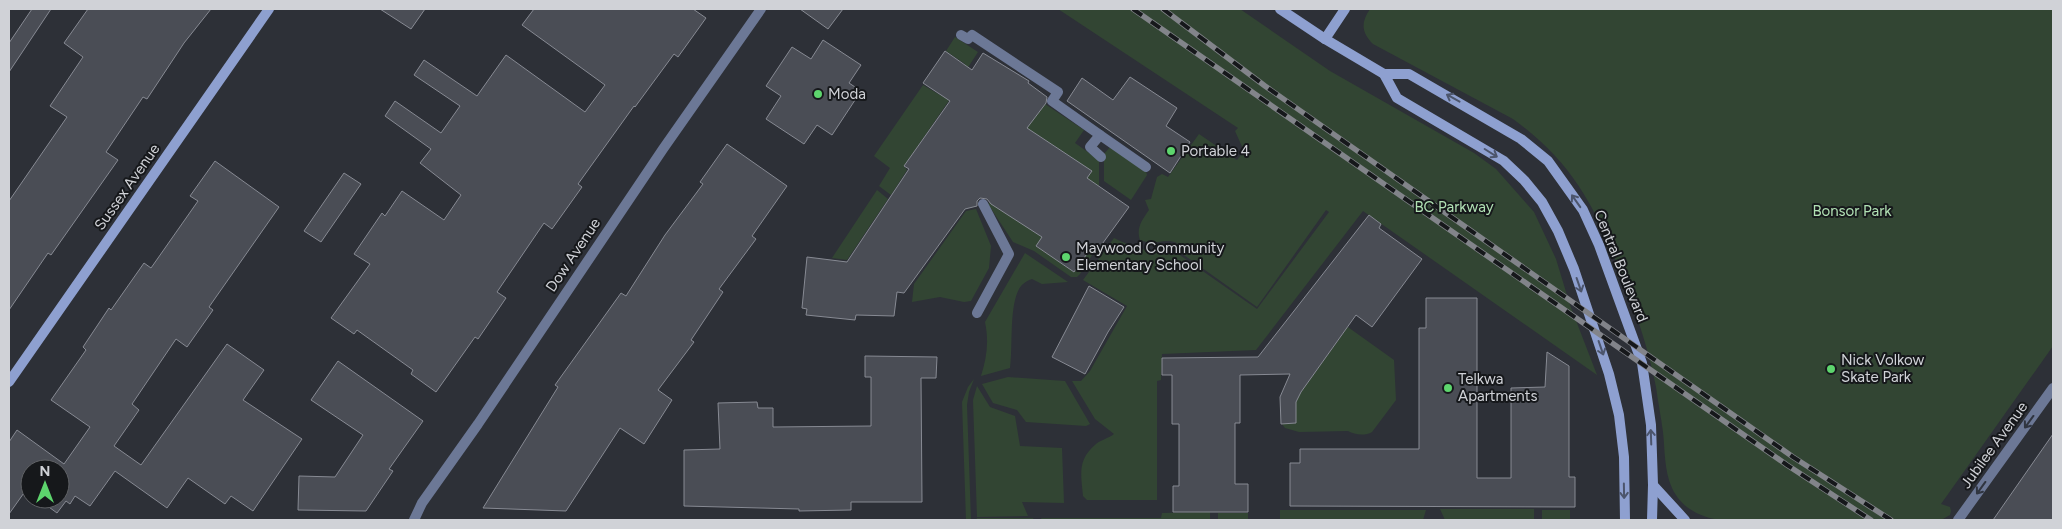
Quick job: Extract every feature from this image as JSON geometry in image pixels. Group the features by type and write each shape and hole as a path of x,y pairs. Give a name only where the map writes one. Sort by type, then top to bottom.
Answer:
{"street":[{"name":"Sussex Avenue","path":"9,382 269,9"},
{"name":"Dow Avenue","path":"414,520 422,503 761,9"},
{"path":"1280,9 1325,39 1384,74 1397,98 1504,161 1524,180 1542,202 1558,231 1574,269 1610,374 1619,415 1624,457 1625,520"},
{"path":"1325,39 1345,9"},
{"path":"961,34 968,39 972,34 983,47 1058,92 1052,101 1146,167"},
{"name":"Central Boulevard","path":"1384,74 1409,74 1521,138 1548,161 1583,210 1599,244 1642,363 1651,425 1652,520"},
{"path":"1100,134 1090,147 1101,157"},
{"path":"977,313 1009,254 983,204"},
{"name":"Jubilee Avenue","path":"1958,520 2053,388"},
{"path":"1653,485 1685,520"}],"green space":[{"name":"BC Parkway","path":"1058,9 1240,9 1330,71 1474,153 1496,169 1534,212 1556,259 1570,305 1597,375 1363,211 1256,350 1162,354 1161,380 1157,381 1157,500 1087,500 1083,496 1081,474 1083,462 1096,444 1114,434 1095,419 1072,381 1081,381 1090,371 1127,306 1083,280 1114,238 1143,249 1159,252 1174,251 1257,309 1329,212 1326,210 1257,307 1174,248 1177,243 1167,241 1151,243 1140,240 1139,228 1149,210 1145,200 1151,199 1157,177 1162,174 1168,177 1199,134 1237,160 1244,151 1235,131 1238,128"},
{"name":"Bonsor Park","path":"1370,9 2053,9 2053,346 1941,504 1950,507 1950,515 1941,520 1724,520 1700,515 1687,507 1676,495 1668,474 1656,387 1638,320 1604,233 1582,191 1553,154 1535,136 1513,119 1373,44 1364,31 1365,18"},
{"path":"955,37 978,52 967,69 964,67 965,64 946,51"},
{"path":"957,81 961,83 904,166 907,170 891,195 879,186 890,168 874,156 923,85 945,98"},
{"path":"1045,104 1084,130 1075,143 1099,160 1099,190 1086,180 1092,171 1027,128"},
{"path":"1111,146 1145,168 1147,175 1131,200 1104,181 1104,154"},
{"path":"877,190 888,199 847,260 832,258"},
{"path":"990,202 1042,237 1036,246 1074,272 1094,244 1098,246 1080,274 1077,277 1071,277 1034,251 1013,242 988,204"},
{"path":"976,209 991,246 989,268 971,301 964,302 940,297 912,302 914,284 966,211"},
{"path":"1025,253 1068,282 1042,284 1032,279 1021,286 1014,306 1010,368 981,376 987,349 985,322"},
{"path":"1338,320 1394,360 1396,400 1372,432 1366,434 1348,431 1299,432 1285,428 1282,424 1296,423 1296,402 1301,392 1345,331"},
{"path":"1008,377 1065,381 1090,424 1086,426 1026,422 1017,410 993,403 982,384"},
{"path":"974,379 967,405 971,520 966,520 962,402 968,387"},
{"path":"977,386 990,407 1015,416 1020,446 1062,448 1064,503 1022,502 1028,516 977,517 973,400"},
{"path":"1440,509 1534,509 1534,520 1445,520"},
{"path":"1280,510 1426,510 1423,520 1280,520"},
{"path":"1542,510 1570,510 1570,520 1542,520"},
{"path":"1210,512 1210,520 1042,520 1041,518 1161,518 1162,513"},
{"path":"1218,513 1248,513 1248,520 1218,520"},
{"path":"977,518 1033,518 1034,520 976,520"}],"building":[{"path":"32,9 51,9 9,72 9,43"},
{"path":"88,9 211,9 184,43 147,99 143,97 106,152 118,160 51,255 48,253 9,310 9,201 67,117 50,106 83,57 64,43"},
{"path":"380,9 425,9 411,29"},
{"path":"534,9 693,9 706,18 678,57 674,54 634,106 578,184 582,187 552,229 544,223 497,292 506,298 478,339 475,337 436,392 411,374 413,370 357,330 354,334 331,318 370,264 354,254 382,213 385,216 402,191 444,220 461,195 420,163 431,149 385,116 395,101 441,133 460,106 414,75 424,60 477,96 506,55 585,112 605,85 522,25"},
{"path":"800,9 843,9 828,29"},
{"name":"Moda","path":"823,40 861,65 849,83 861,91 832,135 817,125 804,144 766,119 781,96 766,86 792,47 811,59"},
{"path":"945,51 972,70 983,53 1029,81 1028,83 1047,97 1046,103 1027,128 1092,171 1087,178 1129,207 1100,247 1094,244 1074,272 1036,246 1042,237 991,204 987,199 980,198 977,201 977,206 965,209 904,293 897,292 894,316 856,315 855,320 806,315 807,309 802,308 807,257 847,262 909,169 904,166 950,101 923,83"},
{"path":"1130,77 1177,108 1166,126 1190,142 1170,173 1067,101 1082,78 1113,100"},
{"path":"727,144 787,186 752,236 756,239 719,289 723,292 691,340 694,342 658,390 672,400 644,444 620,428 566,511 483,508 558,387 555,385 621,293 626,296 665,235 703,184 700,182"},
{"path":"215,161 279,207 209,307 213,310 187,347 176,339 132,404 139,410 114,446 141,465 227,344 264,370 243,400 302,439 253,511 231,496 225,504 188,478 167,508 115,471 90,506 75,496 70,504 70,459 68,459 90,427 51,400 86,350 83,347 109,308 111,310 144,263 151,268 198,201 190,196"},
{"path":"344,173 361,184 321,242 304,231"},
{"path":"1369,215 1381,224 1379,228 1422,259 1372,327 1356,315 1301,392 1296,402 1296,423 1281,424 1280,397 1290,374 1240,375 1240,423 1235,423 1235,484 1248,484 1248,512 1173,512 1173,486 1179,486 1179,424 1172,424 1172,375 1162,375 1162,358 1258,357"},
{"path":"1089,286 1124,307 1085,374 1052,357"},
{"name":"Telkwa Apartments","path":"1426,298 1477,298 1477,478 1511,478 1511,388 1545,387 1547,352 1569,366 1569,477 1575,477 1575,507 1290,506 1290,463 1300,463 1300,449 1419,449 1419,328 1426,328"},
{"path":"865,356 937,357 936,378 921,378 922,502 851,502 851,510 799,511 799,509 684,506 684,450 720,449 718,403 757,402 758,408 773,408 773,427 871,426 871,377 865,377"},
{"path":"338,361 423,421 389,469 393,471 366,511 298,510 299,476 335,477 363,435 311,400"},
{"path":"17,430 57,459 20,459 20,498 9,514 9,442"},
{"path":"2053,434 2053,520 1993,520"},
{"path":"52,509 60,509 57,513"}],"railway":[{"path":"1133,9 1787,465 1871,520"},
{"path":"1163,9 1265,86 1793,457 1891,520"}],"place":[{"name":"Moda","path":"818,94"},
{"name":"Portable 4","path":"1171,151"},
{"name":"Maywood Community Elementary School","path":"1066,257"},
{"name":"Nick Volkow Skate Park","path":"1831,369"},
{"name":"Telkwa Apartments","path":"1448,388"}]}
